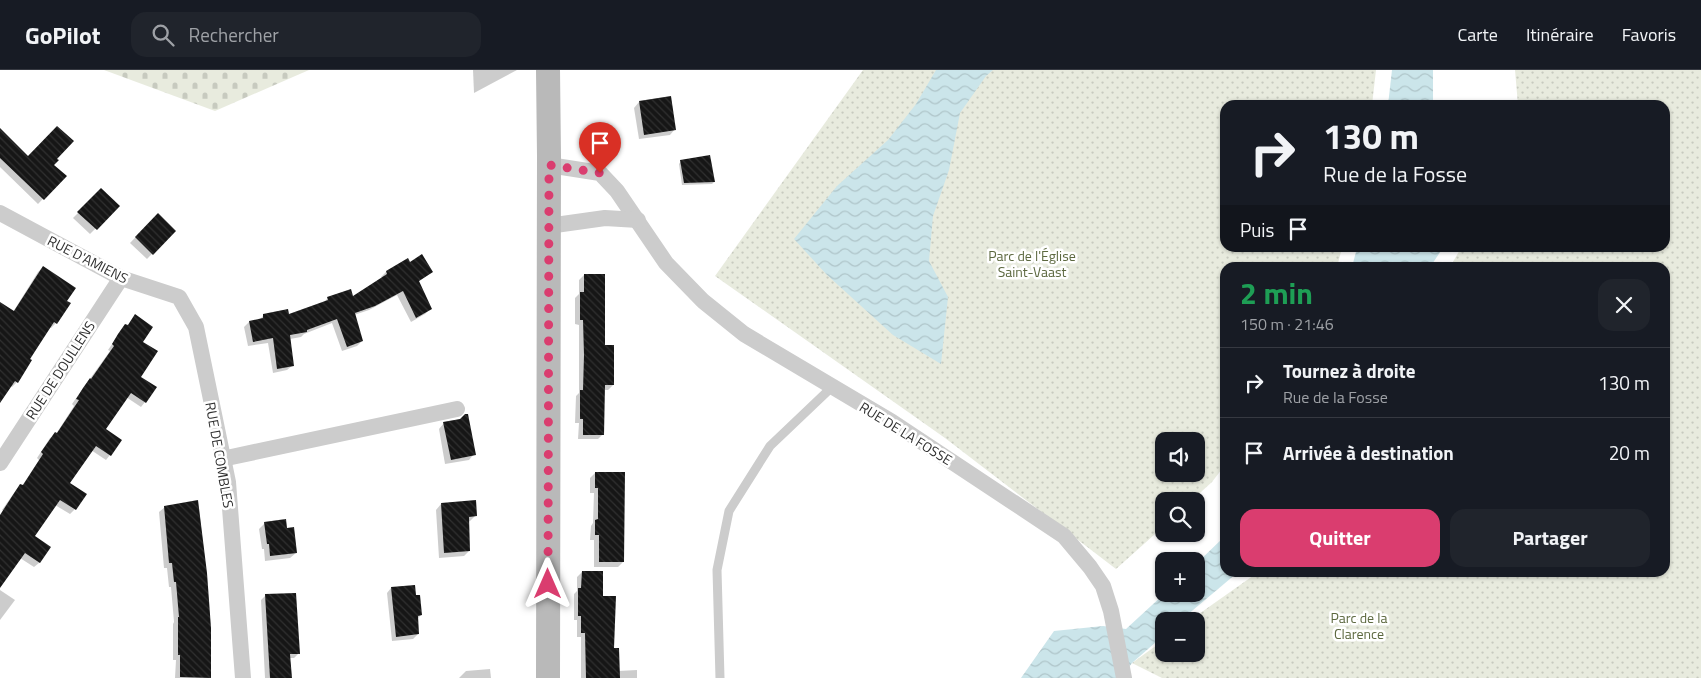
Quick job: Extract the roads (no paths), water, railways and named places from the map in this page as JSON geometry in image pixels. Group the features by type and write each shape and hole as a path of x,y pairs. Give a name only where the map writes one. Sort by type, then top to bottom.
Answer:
{"main road":[{"path":"548,70 548,678"}],"street":[{"name":"RUE DE LA FOSSE","path":"549,165 600,173 617,191 666,263 703,301 744,334 892,422 1064,536 1103,586 1111,610 1124,678"},
{"name":"RUE D'AMIENS","path":"0,213 121,278 179,296"},
{"path":"548,226 605,218 638,220"},
{"name":"RUE DE DOULLENS","path":"0,463 121,278"},
{"name":"RUE DE COMBLES","path":"179,296 196,327 228,482 242,678"},
{"path":"222,459 457,409"}],"lane":[{"path":"720,678 717,570 729,511 770,446 832,388"}],"water":[{"path":"936,70 993,70 986,76 960,113 949,170 933,216 929,261 948,297 941,364 893,335 827,275 794,239 837,186 888,140 916,104"},
{"path":"1392,70 1433,70 1433,100 1389,100"},
{"path":"1356,252 1440,252 1433,262 1353,262"},
{"path":"1220,541 1220,577 1232,577 1205,600 1205,555"},
{"path":"1155,602 1203,602 1191,612 1155,612 1155,643 1132,663 1121,678 1021,678 1054,631 1103,626 1126,629"}],"park label":[{"name":"Parc de l'Église Saint-Vaast","path":"1032,264"},
{"name":"Parc de la Clarence","path":"1359,626"}]}
